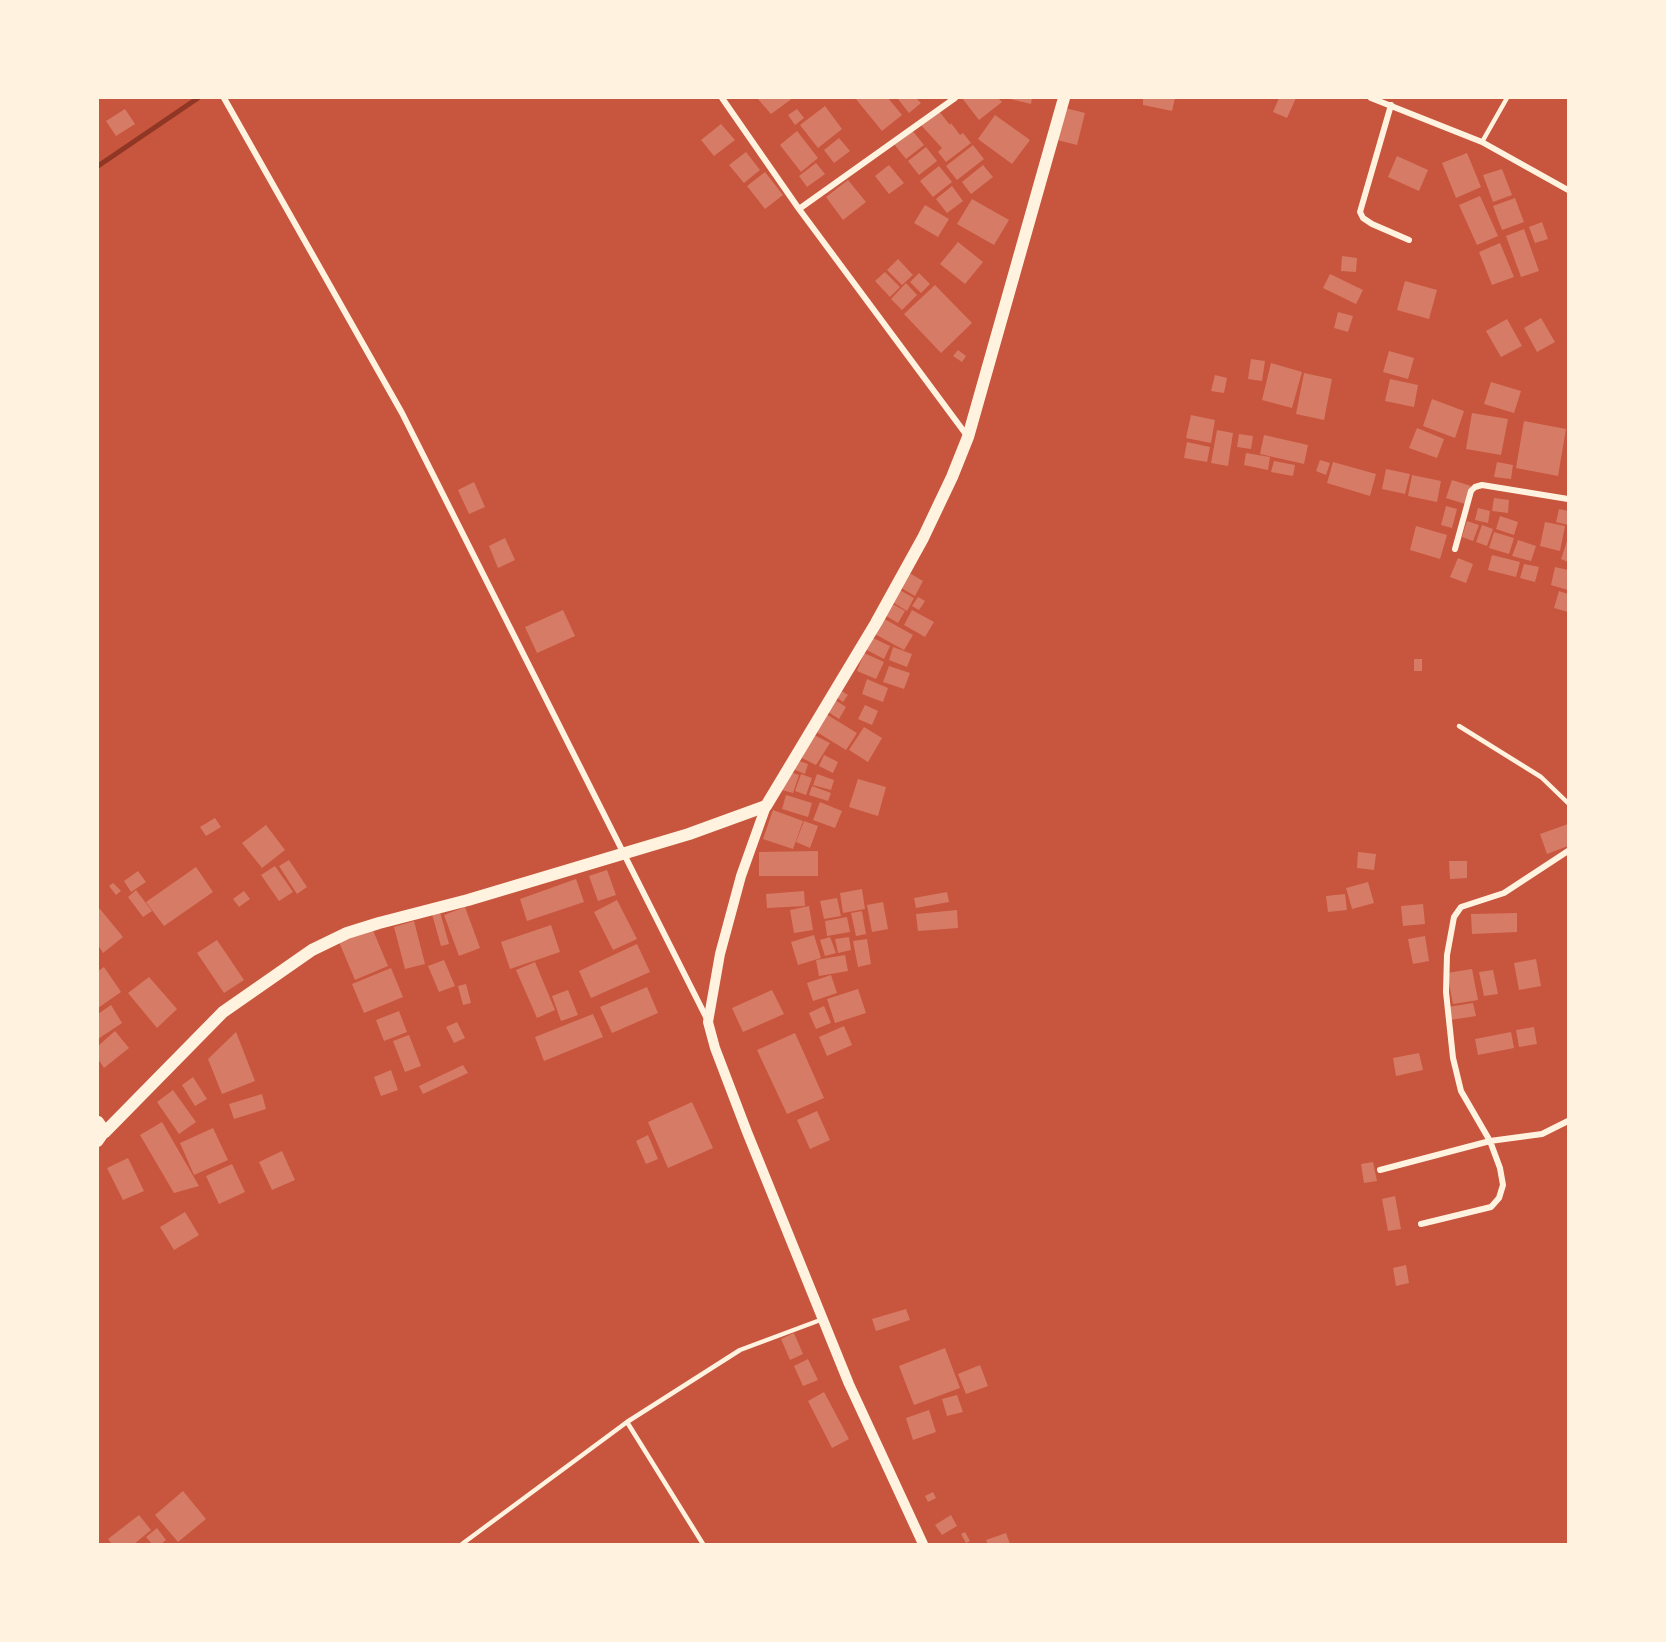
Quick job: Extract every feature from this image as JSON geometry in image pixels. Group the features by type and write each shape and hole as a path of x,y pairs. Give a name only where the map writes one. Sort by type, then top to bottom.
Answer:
{"main road":[{"path":"100,1132 223,1012 312,950 347,933 468,900 689,834 765,806 876,623 923,538 968,437 1064,98"}],"street":[{"path":"224,98 402,413 708,1022 740,1114 849,1384 923,1545"},
{"path":"734,98 724,100 799,209 968,437"},
{"path":"799,209 955,98"},
{"path":"1371,98 1482,142 1569,190"},
{"path":"1391,105 1360,212 1372,224 1409,240"},
{"path":"1455,549 1470,491 1476,486 1482,484 1569,500"},
{"path":"708,1022 720,954 738,885 765,806"},
{"path":"1421,1224 1491,1207 1499,1198 1503,1185 1500,1168 1490,1141 1461,1091 1453,1058 1446,992 1448,955 1454,917 1461,907 1504,893 1569,851"},
{"path":"1380,1170 1490,1141 1542,1134 1569,1121"}],"lane":[{"path":"1482,142 1507,98"},
{"path":"1459,726 1541,777 1569,803"},
{"path":"462,1545 627,1422 740,1350 823,1319"},
{"path":"627,1422 703,1545"}],"building":[{"path":"757,98 793,98 771,114"},
{"path":"855,98 888,98 902,115 882,131"},
{"path":"916,98 921,103 909,113 898,99"},
{"path":"962,98 998,98 1002,102 979,120"},
{"path":"1006,98 1032,98 1031,104"},
{"path":"1143,98 1175,98 1172,111 1143,105"},
{"path":"1279,98 1296,98 1287,118 1273,112"},
{"path":"825,106 842,129 818,148 800,125"},
{"path":"1065,108 1085,113 1077,145 1057,140"},
{"path":"125,109 135,124 116,136 106,121"},
{"path":"797,109 804,118 795,125 788,115"},
{"path":"938,110 960,135 963,133 971,143 946,162 938,152 942,148 920,124"},
{"path":"995,115 1030,140 1012,164 978,139"},
{"path":"721,124 735,140 714,156 701,140"},
{"path":"912,130 924,145 906,159 894,144"},
{"path":"797,131 818,158 801,172 780,145"},
{"path":"839,138 850,151 834,163 824,150"},
{"path":"973,145 984,159 957,180 946,166"},
{"path":"926,147 937,161 919,175 908,161"},
{"path":"746,152 760,170 744,183 729,165"},
{"path":"1467,153 1481,187 1456,198 1442,163"},
{"path":"1397,156 1428,170 1419,191 1388,177"},
{"path":"816,163 825,174 807,187 799,176"},
{"path":"889,165 904,183 889,194 875,176"},
{"path":"983,165 993,177 971,194 962,182"},
{"path":"939,166 952,182 933,197 920,181"},
{"path":"1502,169 1512,195 1493,202 1483,175"},
{"path":"765,172 783,195 765,209 747,186"},
{"path":"848,180 866,202 843,220 826,197"},
{"path":"952,186 963,201 947,213 936,199"},
{"path":"1480,196 1498,236 1477,245 1459,205"},
{"path":"1515,198 1524,222 1502,230 1493,206"},
{"path":"972,199 1009,220 994,245 957,224"},
{"path":"925,205 949,219 938,237 914,223"},
{"path":"1542,222 1548,239 1535,243 1529,227"},
{"path":"1524,229 1539,271 1521,277 1506,236"},
{"path":"958,242 983,262 965,284 940,264"},
{"path":"1500,243 1514,277 1492,285 1479,252"},
{"path":"1342,256 1357,258 1356,272 1341,271"},
{"path":"898,259 913,275 902,285 887,270"},
{"path":"885,272 900,287 890,297 875,281"},
{"path":"919,273 930,284 921,293 910,282"},
{"path":"1330,274 1363,290 1356,304 1323,288"},
{"path":"1405,281 1437,290 1429,319 1397,310"},
{"path":"906,283 917,295 902,310 891,299"},
{"path":"935,285 972,323 941,353 904,314"},
{"path":"1338,312 1353,316 1348,332 1334,328"},
{"path":"1541,318 1555,342 1537,352 1524,328"},
{"path":"1507,319 1522,346 1501,357 1486,331"},
{"path":"958,350 966,356 962,362 953,356"},
{"path":"1389,351 1414,358 1408,379 1383,372"},
{"path":"1251,359 1265,361 1262,381 1248,379"},
{"path":"1271,363 1302,372 1292,408 1262,400"},
{"path":"1304,373 1332,379 1324,420 1296,414"},
{"path":"1215,375 1227,378 1224,393 1211,391"},
{"path":"1390,379 1418,385 1414,407 1385,401"},
{"path":"1491,382 1521,391 1514,413 1484,404"},
{"path":"1432,399 1464,411 1455,438 1423,426"},
{"path":"1472,413 1508,419 1501,455 1466,449"},
{"path":"1191,415 1215,420 1211,443 1186,438"},
{"path":"1524,421 1566,429 1558,476 1516,468"},
{"path":"1417,428 1444,439 1437,458 1409,448"},
{"path":"1217,430 1233,433 1228,466 1211,463"},
{"path":"1239,434 1253,436 1251,449 1237,447"},
{"path":"1264,435 1308,445 1304,464 1260,454"},
{"path":"1187,442 1210,447 1207,462 1184,458"},
{"path":"1246,453 1270,457 1268,470 1244,465"},
{"path":"1320,460 1330,463 1326,475 1316,471"},
{"path":"1274,461 1295,465 1293,476 1271,472"},
{"path":"1333,462 1376,474 1370,496 1327,483"},
{"path":"1497,462 1513,465 1511,479 1494,477"},
{"path":"1386,469 1410,474 1405,494 1382,489"},
{"path":"1412,475 1441,481 1437,502 1408,496"},
{"path":"1452,480 1471,486 1465,504 1446,498"},
{"path":"474,482 485,507 469,514 458,490"},
{"path":"1494,498 1509,500 1508,513 1492,511"},
{"path":"1446,506 1457,509 1452,528 1441,525"},
{"path":"1478,508 1490,511 1488,523 1475,520"},
{"path":"1559,509 1568,511 1568,525 1556,522"},
{"path":"1500,516 1518,522 1514,535 1496,529"},
{"path":"1467,521 1479,525 1473,541 1462,537"},
{"path":"1545,522 1565,526 1560,551 1540,546"},
{"path":"1482,525 1493,529 1487,546 1476,542"},
{"path":"1416,526 1447,535 1440,559 1410,550"},
{"path":"1494,532 1514,538 1509,554 1489,548"},
{"path":"505,538 515,560 498,568 489,546"},
{"path":"1518,540 1536,546 1531,561 1512,556"},
{"path":"1568,541 1568,562 1561,559"},
{"path":"1492,555 1520,562 1516,577 1488,570"},
{"path":"1458,558 1473,564 1466,583 1450,577"},
{"path":"1524,564 1539,567 1535,582 1520,578"},
{"path":"1555,567 1568,570 1568,590 1551,585"},
{"path":"906,571 923,581 915,596 898,586"},
{"path":"896,588 914,598 907,611 889,600"},
{"path":"1559,591 1568,594 1568,612 1554,608"},
{"path":"918,597 925,601 919,610 912,606"},
{"path":"889,602 905,611 898,623 883,614"},
{"path":"563,610 575,636 537,653 525,627"},
{"path":"912,610 934,622 925,637 904,625"},
{"path":"881,617 913,635 904,650 873,633"},
{"path":"871,637 890,646 884,659 865,649"},
{"path":"893,647 912,654 907,667 889,660"},
{"path":"864,653 884,662 876,679 857,671"},
{"path":"1414,659 1422,659 1422,671 1414,671"},
{"path":"889,666 910,673 904,689 883,682"},
{"path":"867,679 888,688 883,702 862,694"},
{"path":"840,690 848,695 843,702 836,697"},
{"path":"832,698 846,707 839,719 825,710"},
{"path":"865,705 878,711 872,725 858,719"},
{"path":"826,714 857,733 846,750 815,731"},
{"path":"864,727 882,738 868,762 849,750"},
{"path":"812,734 830,743 816,765 802,758"},
{"path":"824,755 838,762 833,773 819,766"},
{"path":"796,760 808,764 805,774 793,769"},
{"path":"788,771 799,775 793,793 782,790"},
{"path":"801,774 812,778 806,795 795,791"},
{"path":"817,774 834,780 831,790 813,785"},
{"path":"858,779 886,787 878,816 849,807"},
{"path":"812,786 831,793 828,801 809,795"},
{"path":"786,795 812,803 808,817 782,809"},
{"path":"820,802 842,811 835,828 813,820"},
{"path":"773,810 803,821 793,849 763,839"},
{"path":"215,818 221,827 206,836 200,827"},
{"path":"804,821 818,826 810,848 796,842"},
{"path":"1568,824 1568,846 1547,854 1540,834"},
{"path":"266,825 285,850 262,868 242,843"},
{"path":"818,851 818,876 759,876 759,852"},
{"path":"1358,852 1376,854 1374,870 1357,868"},
{"path":"289,860 307,887 297,894 279,866"},
{"path":"1449,861 1467,861 1467,878 1450,879"},
{"path":"275,866 293,892 279,901 261,875"},
{"path":"196,867 213,892 164,926 146,902"},
{"path":"607,870 616,895 598,901 589,876"},
{"path":"138,871 146,882 131,892 124,881"},
{"path":"576,879 584,902 527,921 520,899"},
{"path":"1368,882 1374,903 1352,909 1346,888"},
{"path":"113,883 121,891 116,895 109,886"},
{"path":"862,889 865,909 843,913 840,893"},
{"path":"136,890 152,911 143,917 128,897"},
{"path":"244,891 250,899 239,907 233,899"},
{"path":"804,891 805,906 767,908 766,894"},
{"path":"947,892 949,902 916,908 914,898"},
{"path":"1345,894 1347,910 1328,912 1326,896"},
{"path":"837,898 841,916 824,919 820,901"},
{"path":"617,900 637,939 613,950 594,912"},
{"path":"883,902 888,929 872,932 867,905"},
{"path":"1423,904 1425,924 1403,926 1401,906"},
{"path":"809,906 813,930 794,933 790,910"},
{"path":"465,907 480,948 459,956 444,915"},
{"path":"100,909 123,937 103,953 98,945 98,910"},
{"path":"957,910 958,928 918,931 916,914"},
{"path":"862,911 866,934 856,936 851,913"},
{"path":"440,912 449,944 441,946 432,914"},
{"path":"1517,913 1517,932 1472,934 1471,914"},
{"path":"847,917 850,932 827,936 825,921"},
{"path":"414,921 425,964 405,969 394,927"},
{"path":"551,925 560,952 510,969 501,942"},
{"path":"372,928 388,966 355,980 339,942"},
{"path":"814,935 821,958 798,965 791,942"},
{"path":"1425,936 1429,961 1413,964 1408,939"},
{"path":"830,937 836,953 825,956 820,940"},
{"path":"849,937 851,950 838,953 835,939"},
{"path":"867,939 871,964 858,967 853,941"},
{"path":"217,940 244,980 224,993 197,953"},
{"path":"637,944 650,972 591,998 579,971"},
{"path":"845,955 848,971 819,976 816,960"},
{"path":"1536,959 1541,986 1519,990 1514,963"},
{"path":"444,960 455,986 439,992 428,966"},
{"path":"535,962 555,1010 537,1018 516,970"},
{"path":"104,967 121,992 98,1008 98,971"},
{"path":"391,968 403,997 364,1013 352,984"},
{"path":"1472,969 1478,1000 1453,1004 1447,973"},
{"path":"1493,970 1498,994 1484,996 1479,972"},
{"path":"831,975 837,993 813,1001 807,983"},
{"path":"149,977 177,1009 157,1028 128,993"},
{"path":"466,984 471,1003 463,1005 458,986"},
{"path":"647,987 658,1013 612,1033 600,1007"},
{"path":"858,989 866,1013 835,1023 827,999"},
{"path":"568,990 578,1015 561,1021 552,996"},
{"path":"772,990 784,1014 743,1032 732,1008"},
{"path":"1473,1003 1476,1016 1450,1020 1448,1007"},
{"path":"111,1005 122,1023 98,1039 98,1014"},
{"path":"824,1006 831,1023 816,1029 809,1013"},
{"path":"399,1011 407,1032 384,1041 376,1020"},
{"path":"593,1014 603,1037 544,1061 535,1037"},
{"path":"457,1022 465,1038 454,1043 446,1027"},
{"path":"844,1026 852,1045 827,1056 819,1037"},
{"path":"1534,1027 1537,1044 1519,1047 1516,1030"},
{"path":"115,1031 129,1048 104,1068 98,1059 98,1046"},
{"path":"236,1032 255,1081 222,1094 208,1059"},
{"path":"1511,1032 1514,1048 1478,1055 1475,1039"},
{"path":"795,1033 824,1098 787,1114 757,1050"},
{"path":"409,1035 421,1066 405,1072 393,1041"},
{"path":"1419,1053 1423,1070 1396,1076 1393,1058"},
{"path":"463,1065 468,1073 423,1094 419,1086"},
{"path":"391,1070 398,1090 381,1096 374,1077"},
{"path":"193,1077 207,1099 195,1106 182,1085"},
{"path":"173,1090 196,1122 179,1134 157,1102"},
{"path":"262,1094 266,1109 234,1119 229,1104"},
{"path":"692,1102 713,1148 668,1168 648,1122"},
{"path":"817,1111 830,1140 810,1149 797,1120"},
{"path":"162,1122 199,1186 174,1193 140,1135"},
{"path":"213,1128 228,1160 194,1175 180,1143"},
{"path":"648,1135 658,1159 646,1164 636,1141"},
{"path":"282,1151 295,1180 272,1190 259,1162"},
{"path":"128,1158 144,1191 123,1200 107,1168"},
{"path":"1373,1162 1377,1181 1364,1183 1361,1164"},
{"path":"232,1164 245,1192 219,1204 206,1176"},
{"path":"1395,1196 1401,1229 1388,1231 1382,1199"},
{"path":"185,1212 199,1235 174,1250 160,1227"},
{"path":"1406,1265 1409,1283 1396,1286 1393,1268"},
{"path":"906,1309 910,1320 876,1331 872,1319"},
{"path":"794,1333 803,1354 790,1360 781,1339"},
{"path":"945,1348 960,1388 914,1405 899,1366"},
{"path":"808,1359 818,1380 803,1386 794,1366"},
{"path":"980,1365 988,1386 966,1394 958,1374"},
{"path":"824,1392 849,1439 832,1448 808,1401"},
{"path":"957,1395 963,1412 947,1416 942,1399"},
{"path":"929,1410 936,1432 913,1440 906,1418"},
{"path":"183,1491 206,1519 178,1542 155,1515"},
{"path":"933,1492 936,1498 928,1502 925,1496"},
{"path":"139,1515 151,1530 134,1544 112,1544 108,1539"},
{"path":"951,1515 957,1526 942,1535 935,1525"},
{"path":"157,1528 166,1540 161,1544 152,1544 146,1537"},
{"path":"965,1532 970,1541 966,1543 961,1534"},
{"path":"1006,1533 1010,1544 988,1544 986,1540"}],"waterway":[{"path":"98,166 198,98"}]}
